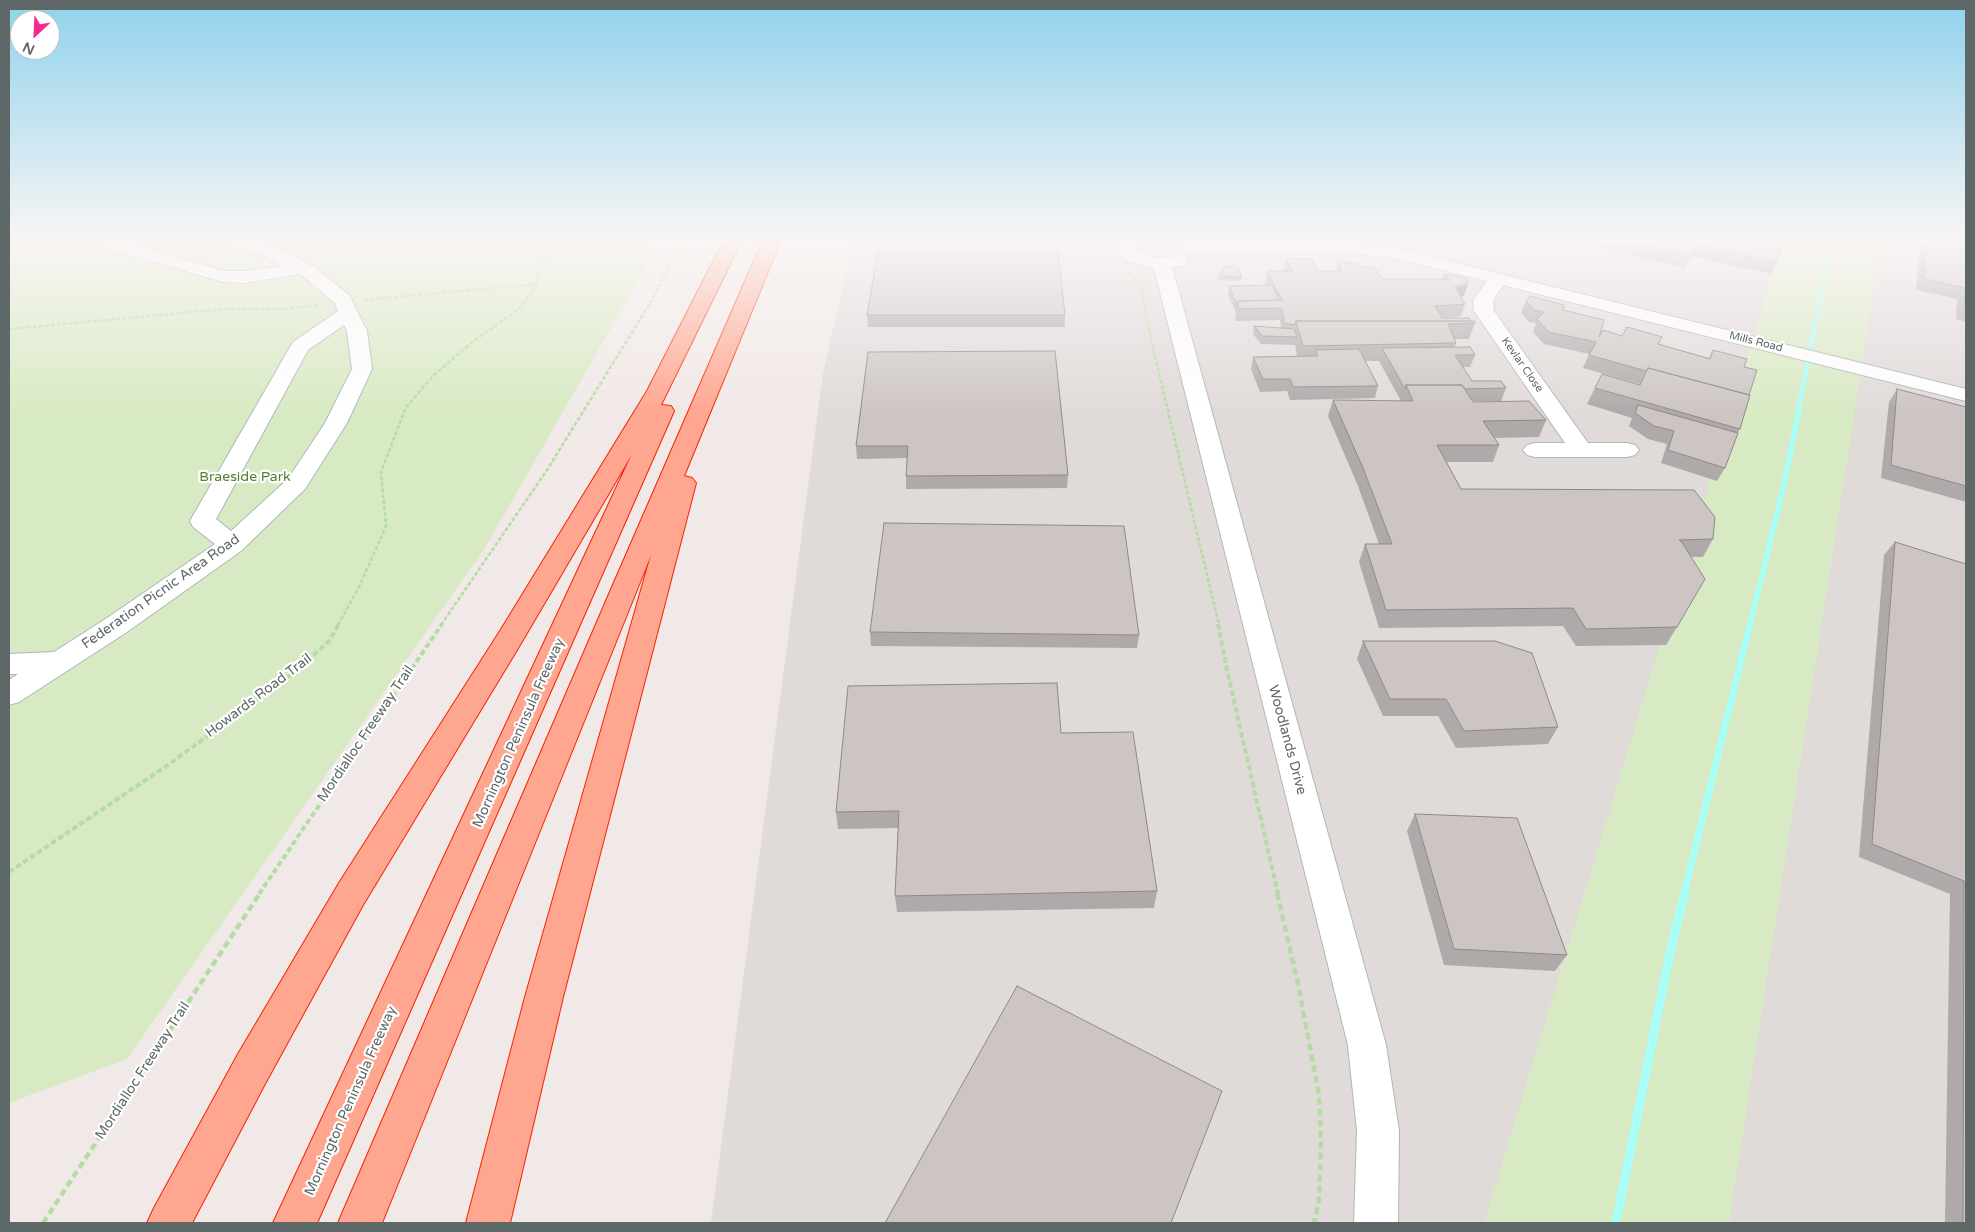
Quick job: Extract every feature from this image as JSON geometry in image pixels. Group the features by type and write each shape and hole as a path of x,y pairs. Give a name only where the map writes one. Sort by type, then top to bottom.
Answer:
{"highway":[{"path":"169,1223 252,1068 351,894 510,638 658,390 704,297"},
{"name":"Mornington Peninsula Freeway","path":"295,1223 557,647 712,297"},
{"path":"360,1223 747,297"},
{"path":"488,1223 544,997 711,382"}],"street":[{"name":"Federation Picnic Area Road","path":"9,694 117,626 232,545 297,484 336,423 362,369 357,331 347,308 336,297"},
{"name":"Woodlands Drive","path":"1171,297 1367,1045 1378,1131 1376,1223"},
{"name":"Kevlar Close","path":"1485,297 1483,300 1484,311 1581,450"},
{"name":"Mills Road","path":"1576,297 1966,395"},
{"path":"232,545 202,521 300,346 347,308"},
{"path":"1535,450 1626,450"},
{"path":"9,664 60,662"}],"path":[{"path":"9,329 226,309 347,308 430,297"},
{"name":"Howards Road Trail","path":"9,872 168,765 294,672 328,641 359,587 386,526 381,472 406,407 434,375 475,340 518,309 527,297"},
{"name":"Mordialloc Freeway Trail","path":"43,1223 290,847 547,470 653,297"},
{"path":"1143,297 1214,600 1227,670 1298,984 1318,1086 1321,1144 1319,1200 1314,1223"}],"shaded area":[{"path":"840,297 1966,297 1966,1223 711,1223 823,373"}],"green space":[{"name":"Braeside Park","path":"9,297 628,297 485,548 127,1059 9,1103"},
{"path":"1765,297 1872,297 1862,362 1754,335"},
{"path":"1751,346 1859,374 1859,383 1729,1223 1484,1223"}],"building":[{"path":"870,297 1063,297 1065,315 867,315"},
{"path":"1234,297 1278,297 1279,300 1238,301 1237,305"},
{"path":"1281,297 1461,297 1465,304 1435,306 1442,318 1469,318 1470,321 1296,321 1295,325 1284,323 1282,308 1238,309 1238,301 1282,300"},
{"path":"1529,297 1536,297 1564,305 1563,310 1604,320 1599,337 1603,330 1622,336 1627,327 1662,337 1658,344 1710,359 1713,350 1747,359 1744,367 1757,370 1749,395 1648,368 1646,371 1589,355 1596,342 1549,332 1537,319 1544,312 1534,310 1526,301"},
{"path":"1965,297 1966,297 1966,308 1964,307"},
{"path":"1296,321 1475,321 1475,323 1448,324 1456,343 1303,346"},
{"path":"1254,326 1294,329 1297,337 1262,336"},
{"path":"1470,347 1475,355 1455,355 1472,381 1501,381 1506,388 1465,389 1462,385 1406,385 1405,389 1382,348"},
{"path":"1359,349 1378,386 1293,387 1290,379 1263,379 1253,357 1318,356 1315,350"},
{"path":"1055,351 1068,475 906,476 908,446 856,446 868,352"},
{"path":"1648,368 1750,395 1740,429 1595,388 1602,374 1640,385"},
{"path":"1406,385 1462,385 1473,402 1529,401 1546,420 1483,421 1499,445 1437,445 1461,489 1694,490 1715,517 1713,539 1679,540 1705,579 1677,627 1586,629 1573,608 1386,610 1365,544 1392,544 1363,468 1333,400 1413,401"},
{"path":"1897,389 1966,407 1966,486 1891,465"},
{"path":"1638,405 1738,433 1725,468 1668,450 1674,431 1654,426 1635,413"},
{"path":"884,523 1124,526 1139,635 870,632"},
{"path":"1895,542 1966,564 1966,1223 1963,1223 1964,881 1872,844"},
{"path":"1363,641 1495,641 1532,653 1558,727 1464,731 1446,699 1390,699"},
{"path":"1057,683 1061,733 1133,732 1157,891 895,896 899,811 836,812 848,686"},
{"path":"1415,814 1517,818 1567,955 1454,949"},
{"path":"1017,986 1222,1091 1171,1223 885,1223"}],"waterway":[{"path":"1798,411 1821,297"},
{"path":"1750,625 1784,484 1799,410"},
{"path":"1684,894 1750,624"},
{"path":"1616,1223 1669,957 1685,893"}]}
